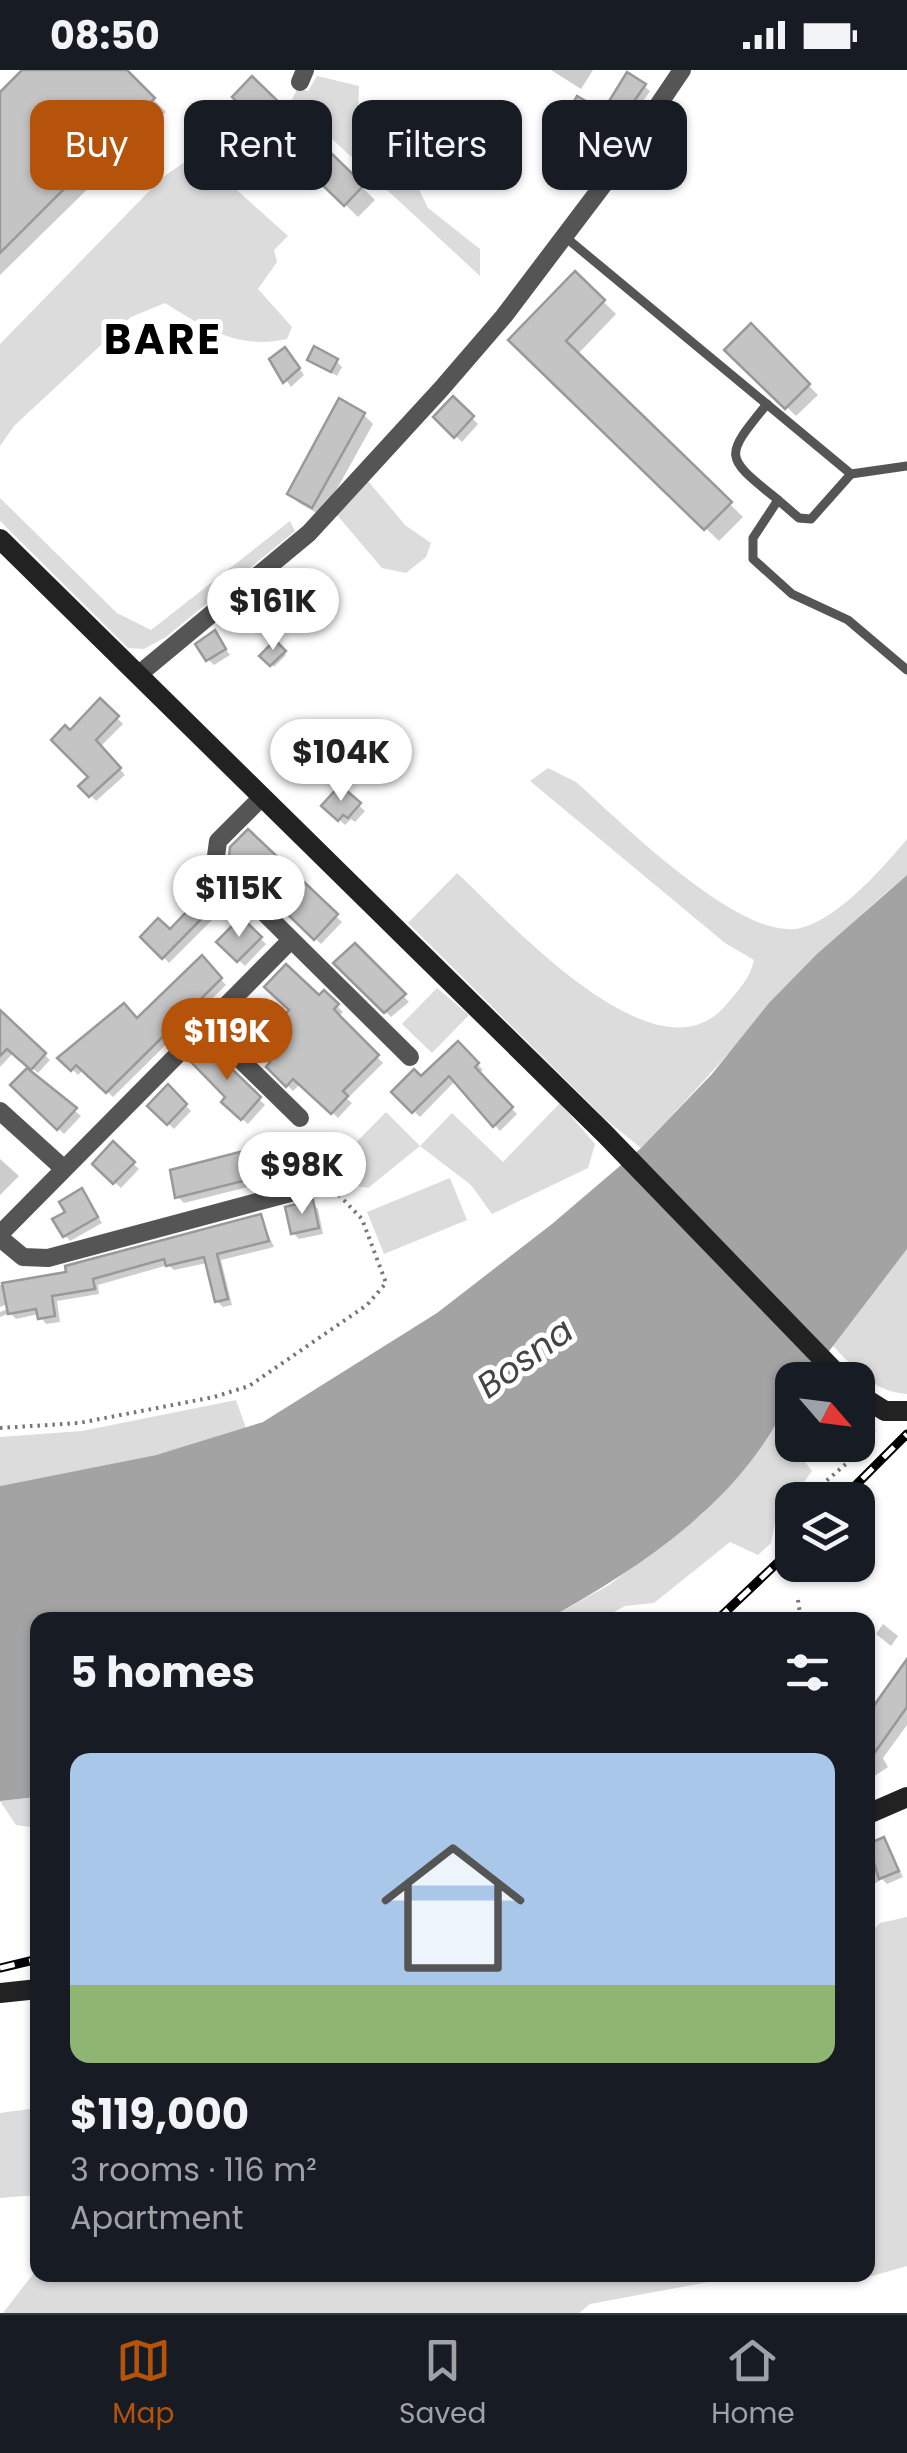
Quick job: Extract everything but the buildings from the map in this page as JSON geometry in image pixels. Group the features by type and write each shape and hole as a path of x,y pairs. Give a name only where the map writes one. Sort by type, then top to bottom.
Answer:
{"street":[{"path":"138,675 309,532 455,374 564,236 682,70"},
{"path":"0,539 260,799 605,1134 826,1362"},
{"path":"260,799 218,841 213,857 219,870 410,1057"},
{"path":"290,940 62,1168 0,1236 23,1257 48,1258 324,1184"},
{"path":"204,1024 300,1118"},
{"path":"0,1111 62,1168"},
{"path":"875,1405 885,1411 907,1411"},
{"path":"875,1811 907,1797"},
{"path":"0,1993 30,1990"}],"lane":[{"path":"564,236 851,474"},
{"path":"768,404 736,443 734,460 799,518 812,519 851,474 907,466"},
{"path":"778,500 752,538 753,559 792,594 848,620 907,670"}],"path":[{"path":"0,1428 79,1423 214,1398 250,1386 367,1305 386,1283 362,1219 345,1198 324,1184"},
{"path":"825,1482 854,1457 885,1411"},
{"path":"798,1600 800,1612"}],"shaded area":[{"path":"317,76 359,86 358,100 352,100 352,157 332,139 332,100 292,100 298,88 308,91"},
{"path":"184,162 184,190 237,190 288,236 274,250 277,262 258,289 292,327 287,339 237,339 208,328 165,303 131,317 14,426 0,446 0,344 150,190 164,190 164,176"},
{"path":"387,190 419,190 428,208 480,249 480,276"},
{"path":"368,481 405,525 431,543 426,557 406,573 382,568 337,515"},
{"path":"0,498 117,613 151,630 290,521 295,531 166,637 144,649 128,648 0,521"},
{"path":"548,768 576,782 649,848 711,896 770,926 795,929 826,917 857,893 907,839 907,875 835,940 641,1148 604,1118 408,923 457,873 547,957 585,988 624,1012 662,1026 697,1025 726,1005 747,979 754,960 725,943 530,781"},
{"path":"437,988 469,1015 432,1053 402,1024"},
{"path":"560,1103 595,1144 588,1168 492,1214 471,1185 420,1146 452,1113 503,1162"},
{"path":"386,1112 420,1146 368,1188 348,1184 331,1168"},
{"path":"450,1178 467,1220 384,1254 367,1212"},
{"path":"907,1249 907,1394 875,1384 875,1362 849,1362 832,1345"},
{"path":"236,1400 246,1428 156,1455 0,1486 0,1437 82,1431"},
{"path":"775,1421 775,1462 805,1462 812,1471 804,1482 775,1482 771,1543 758,1555 730,1542 654,1603 625,1606 614,1612 560,1612 609,1585 702,1514"},
{"path":"30,1798 30,1827 16,1825 0,1801"},
{"path":"907,1917 907,2266 875,2275 875,1928 880,1923"},
{"path":"30,2109 30,2196 0,2198 0,2113"},
{"path":"30,2278 30,2282 708,2282 590,2304 579,2313 3,2313"}],"water":[{"name":"Bosna","path":"907,875 907,1249 821,1362 775,1362 775,1425 732,1484 676,1536 560,1612 30,1612 30,1798 0,1801 0,1486 156,1455 263,1422 437,1313 552,1224 641,1148 712,1074 769,1003 817,954"}],"railway":[{"path":"859,1482 907,1434"},
{"path":"725,1612 775,1565"},
{"path":"0,1968 30,1961"}],"district":[{"name":"BARE","path":"163,339"}]}
